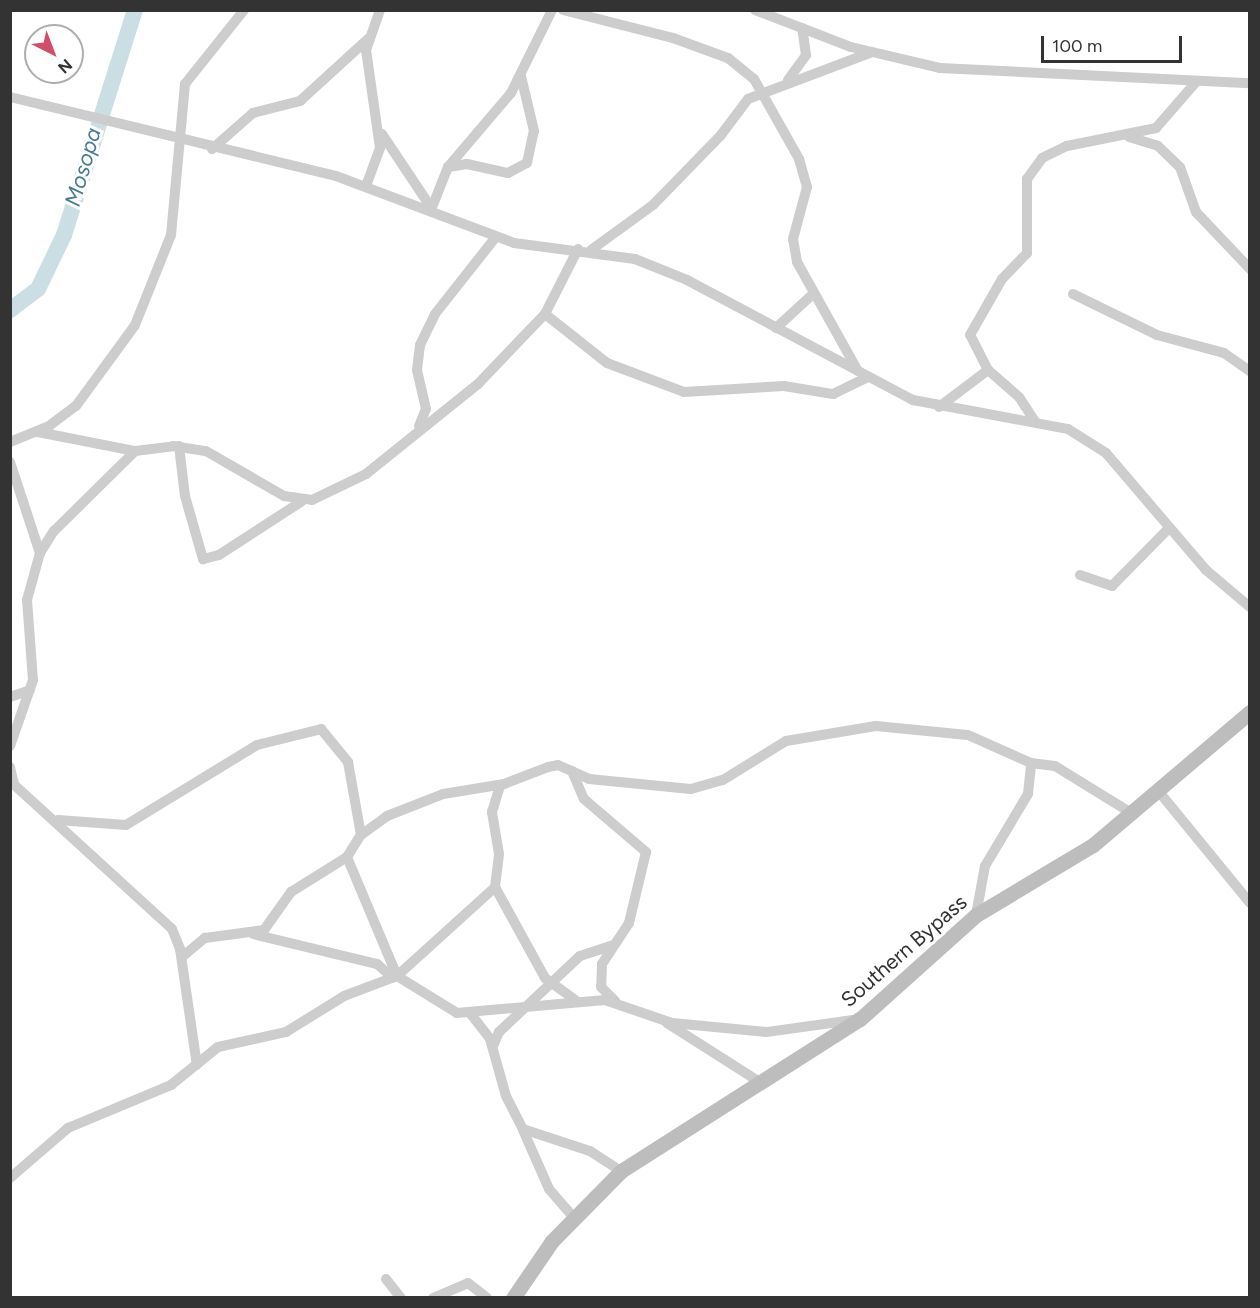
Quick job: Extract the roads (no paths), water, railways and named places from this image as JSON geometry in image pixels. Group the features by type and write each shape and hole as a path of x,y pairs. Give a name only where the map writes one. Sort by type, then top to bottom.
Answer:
{"street":[{"path":"10,442 38,432 87,394 147,301 171,235 185,84 244,10"},
{"path":"212,149 253,113 300,101 368,39 380,10"},
{"path":"432,209 448,166 521,76 552,10"},
{"path":"563,10 614,20 728,58 745,69 761,92 799,159 807,187 793,239 797,262 858,371"},
{"path":"755,10 870,53 951,69 1250,83"},
{"path":"786,82 806,55 802,28"},
{"path":"366,186 377,165 379,129 368,39"},
{"path":"591,250 653,205 722,135 748,99 786,82 870,53"},
{"path":"448,166 467,164 508,173 527,163 534,131 521,76"},
{"path":"1034,420 1019,397 988,370 970,335 1002,279 1027,253 1024,212 1033,168 1068,146 1128,137 1155,128 1196,82"},
{"path":"10,97 59,112 366,186 432,209 495,238 591,250 662,268 868,377 939,407 1034,420 1092,441 1169,528 1250,607"},
{"path":"379,129 399,165 432,209"},
{"path":"1128,137 1158,146 1180,167 1196,212 1250,269"},
{"path":"419,427 426,409 417,370 420,345 435,314 495,238"},
{"path":"179,446 184,496 203,559 226,551 302,501 366,474 419,427 478,384 545,314 578,249"},
{"path":"776,328 813,294"},
{"path":"1073,294 1157,335 1224,353 1250,371"},
{"path":"545,314 607,363 684,392 784,386 833,394 868,377"},
{"path":"939,407 988,370"},
{"path":"38,432 135,451 179,446 206,452 302,501"},
{"path":"10,746 35,669 27,600 40,553 59,525 135,451"},
{"path":"10,462 40,553"},
{"path":"1080,575 1112,586 1169,528"},
{"path":"10,697 30,690"},
{"name":"Southern Bypass","path":"513,1298 522,1277 573,1217 621,1171 758,1081 860,1019 976,915 1133,814 1160,793 1250,711"},
{"path":"182,957 205,938 248,933 270,926 291,892 346,857 361,836 387,816 442,794 500,785 558,765 589,779 691,789 723,780 786,741 876,726 948,730 1030,763 1055,766 1133,814"},
{"path":"58,820 126,825 257,745 321,729 348,762 361,836"},
{"path":"976,915 985,866 1028,794 1030,763"},
{"path":"10,767 12,783 58,820 163,918 182,957 197,1065"},
{"path":"572,771 584,799 646,852 634,909 602,964 600,981 615,1001"},
{"path":"500,785 492,812 499,854 495,887 554,985 578,1001"},
{"path":"1160,793 1250,903"},
{"path":"346,857 395,977"},
{"path":"10,1178 68,1128 171,1085 226,1043 286,1032 344,996 395,977 495,887"},
{"path":"248,933 377,964 445,1008 470,1013 535,1003 615,1001 664,1022 758,1081"},
{"path":"494,1046 500,1032 554,985 580,956 614,945"},
{"path":"470,1013 494,1046 506,1096 549,1190 573,1217"},
{"path":"664,1022 784,1032 860,1019"},
{"path":"523,1129 590,1151 621,1171"},
{"path":"386,1279 401,1298"},
{"path":"433,1298 468,1283 487,1298"}],"waterway":[{"name":"Mosopa","path":"10,310 38,289 64,235 135,10"}]}
